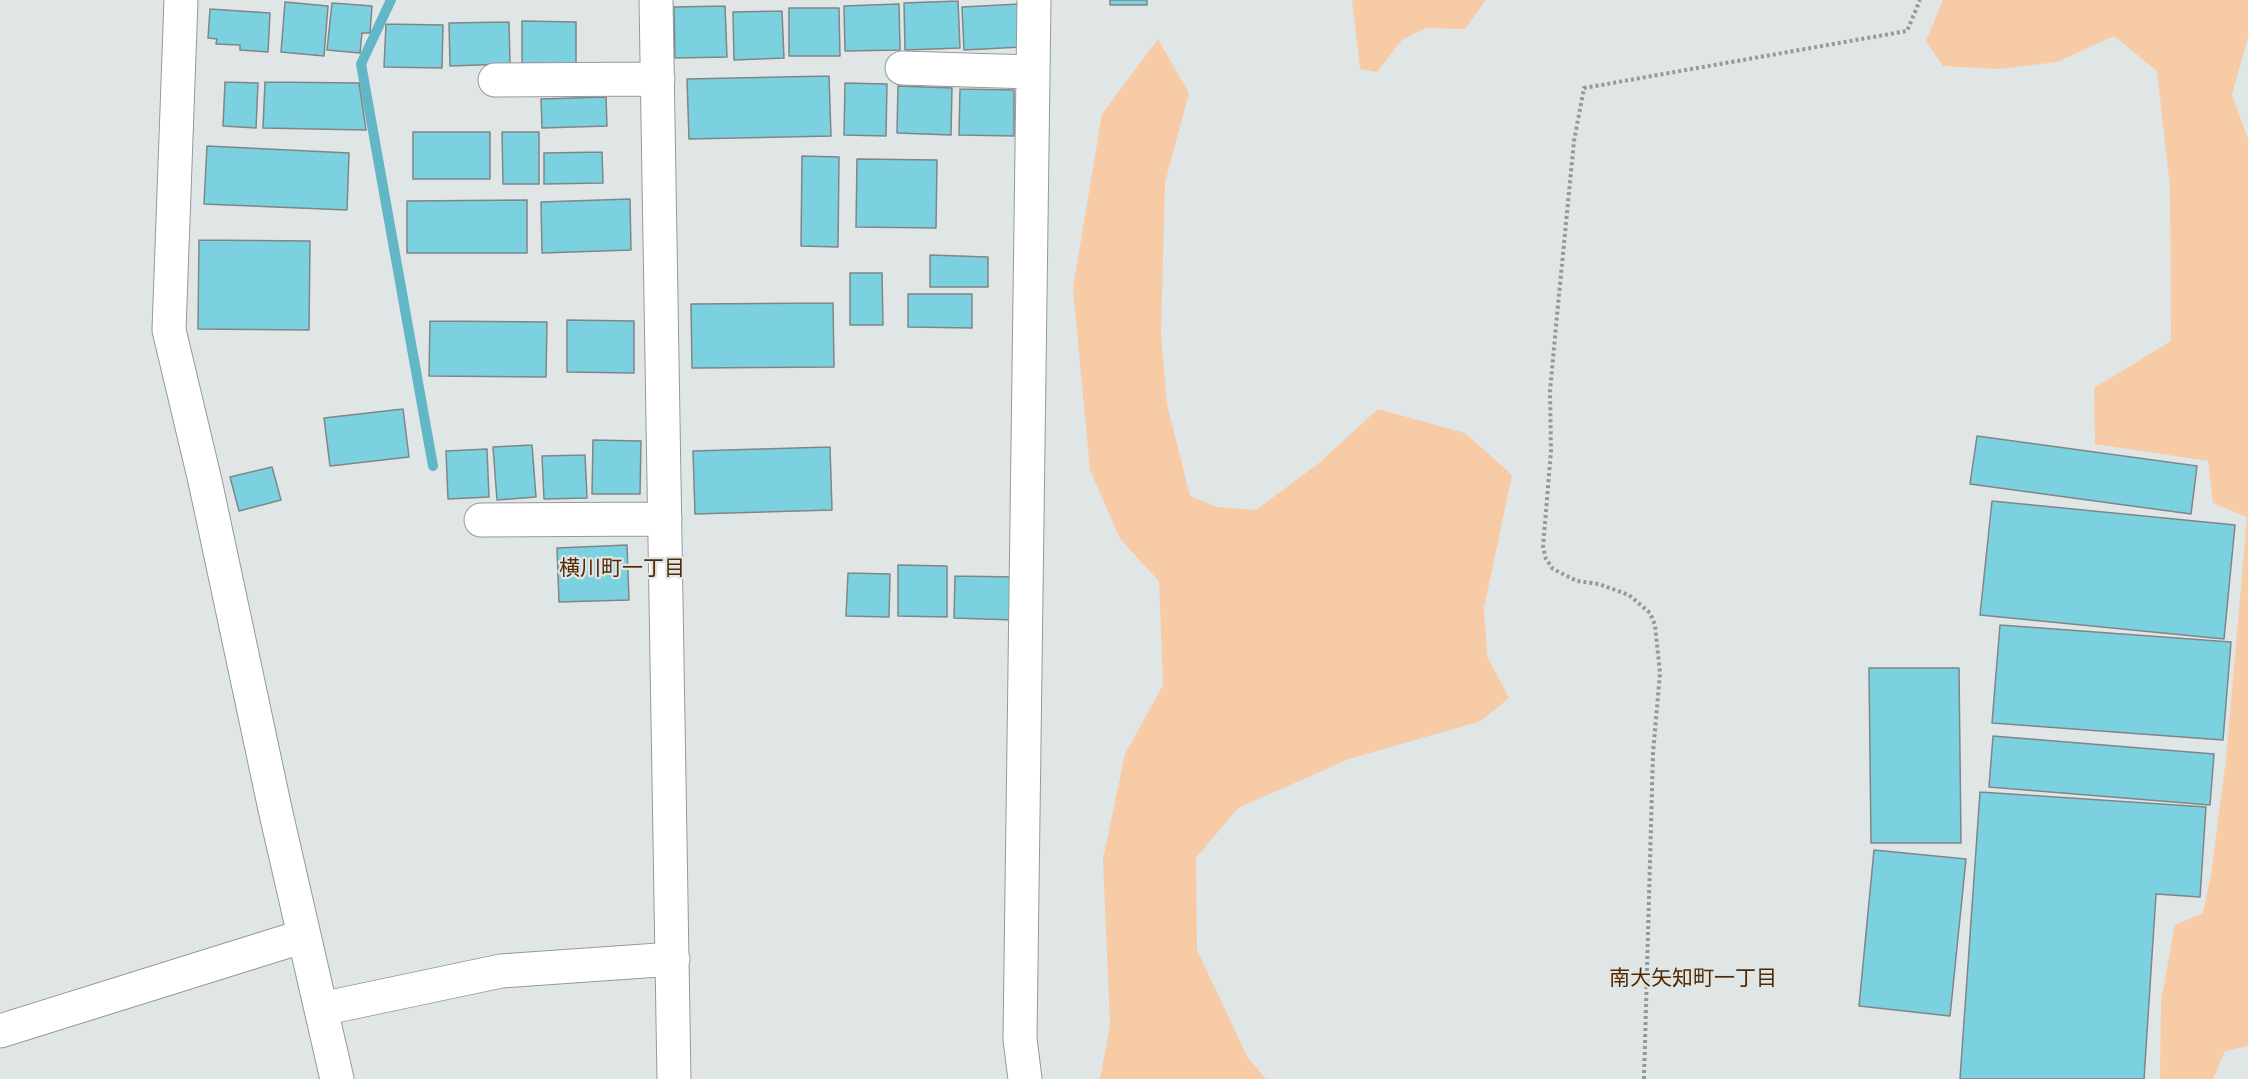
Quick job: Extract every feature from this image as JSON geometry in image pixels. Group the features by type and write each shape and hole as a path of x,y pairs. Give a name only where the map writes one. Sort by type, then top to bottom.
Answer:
{"street":[{"path":"181,0 169,330 205,481 337,1079"},
{"path":"656,0 674,1079"},
{"path":"1025,1079 1020,1039 1034,0"},
{"path":"902,68 1032,72"},
{"path":"495,80 658,79"},
{"path":"481,520 665,519"},
{"path":"0,1031 304,936"},
{"path":"321,1009 501,971 673,959"}],"path":[{"path":"1644,1079 1653,753 1660,674 1656,625 1650,613 1629,595 1599,584 1577,581 1553,568 1546,559 1543,547 1551,451 1550,391 1574,141 1584,88 1907,31 1920,0"}],"shaded area":[{"path":"1352,0 1486,0 1465,29 1426,28 1402,40 1377,72 1360,69"},
{"path":"1943,0 2248,0 2248,37 2232,95 2248,139 2248,1046 2225,1051 2213,1079 2160,1079 2161,1001 2175,925 2203,913 2211,874 2226,760 2247,517 2213,503 2208,461 2095,444 2094,388 2171,341 2170,186 2157,71 2114,36 2057,62 1999,69 1943,66 1926,41"},
{"path":"1158,39 1189,93 1165,183 1161,335 1167,404 1190,496 1217,507 1256,510 1319,463 1378,409 1465,433 1512,475 1484,608 1487,656 1509,698 1481,721 1349,759 1238,808 1196,858 1197,950 1248,1058 1266,1079 1100,1079 1110,1024 1103,859 1125,754 1163,685 1159,581 1120,539 1090,470 1073,289 1102,114"}],"building":[{"path":"1110,0 1147,0 1147,5 1110,5"},
{"path":"958,1 960,48 905,50 904,3"},
{"path":"285,2 328,6 324,56 281,52"},
{"path":"332,3 372,6 370,33 362,33 360,53 327,50"},
{"path":"899,4 900,50 845,51 844,6"},
{"path":"1020,4 1022,47 964,50 962,7"},
{"path":"725,6 727,57 675,58 674,7"},
{"path":"789,8 839,8 840,56 789,56"},
{"path":"210,9 270,13 268,52 240,50 240,45 216,44 217,39 208,38"},
{"path":"782,11 784,58 734,60 733,12"},
{"path":"522,21 576,22 576,64 522,63"},
{"path":"509,22 510,64 450,66 449,23"},
{"path":"386,24 443,25 442,68 384,67"},
{"path":"829,76 831,136 689,139 687,79"},
{"path":"225,82 258,83 256,128 223,126"},
{"path":"265,82 359,83 366,130 263,128"},
{"path":"845,83 887,84 886,136 844,135"},
{"path":"898,86 952,88 951,135 897,133"},
{"path":"960,89 1014,90 1014,136 959,135"},
{"path":"606,97 607,126 542,128 541,99"},
{"path":"413,132 490,132 490,179 413,179"},
{"path":"502,132 539,132 539,184 503,184"},
{"path":"207,146 349,153 347,210 204,204"},
{"path":"602,152 603,183 544,184 544,153"},
{"path":"802,156 839,157 838,247 801,246"},
{"path":"857,159 937,160 936,228 856,227"},
{"path":"630,199 631,250 542,253 541,202"},
{"path":"527,200 527,253 407,253 407,201"},
{"path":"199,240 310,241 309,330 198,329"},
{"path":"930,255 988,257 988,287 930,287"},
{"path":"850,273 882,273 883,325 850,325"},
{"path":"908,294 972,294 972,328 908,327"},
{"path":"833,303 834,367 692,368 691,304"},
{"path":"567,320 634,321 634,373 567,372"},
{"path":"430,321 547,322 546,377 429,376"},
{"path":"403,409 409,457 330,466 324,418"},
{"path":"1977,436 2197,466 2191,514 1970,484"},
{"path":"593,440 641,441 640,494 592,494"},
{"path":"532,445 536,497 497,500 493,447"},
{"path":"830,447 832,510 695,514 693,451"},
{"path":"487,449 489,497 448,499 446,451"},
{"path":"585,455 587,498 544,499 542,456"},
{"path":"272,467 281,500 239,511 230,477"},
{"path":"1992,501 2235,525 2224,639 1980,615"},
{"path":"627,545 629,600 559,602 557,548"},
{"path":"898,565 947,566 947,617 898,616"},
{"path":"848,573 890,574 889,617 846,616"},
{"path":"955,576 1015,577 1014,620 954,618"},
{"path":"2000,625 2231,642 2223,740 1992,723"},
{"path":"1869,668 1959,668 1961,843 1871,843"},
{"path":"1993,736 2214,754 2210,805 1989,787"},
{"path":"1980,792 2206,807 2200,897 2156,894 2144,1079 1960,1079"},
{"path":"1874,850 1966,859 1950,1016 1859,1006"}],"waterway":[{"path":"391,0 361,64 433,466"}],"district":[{"name":"横川町一丁目","path":"622,569"},
{"name":"南大矢知町一丁目","path":"1693,979"}]}
